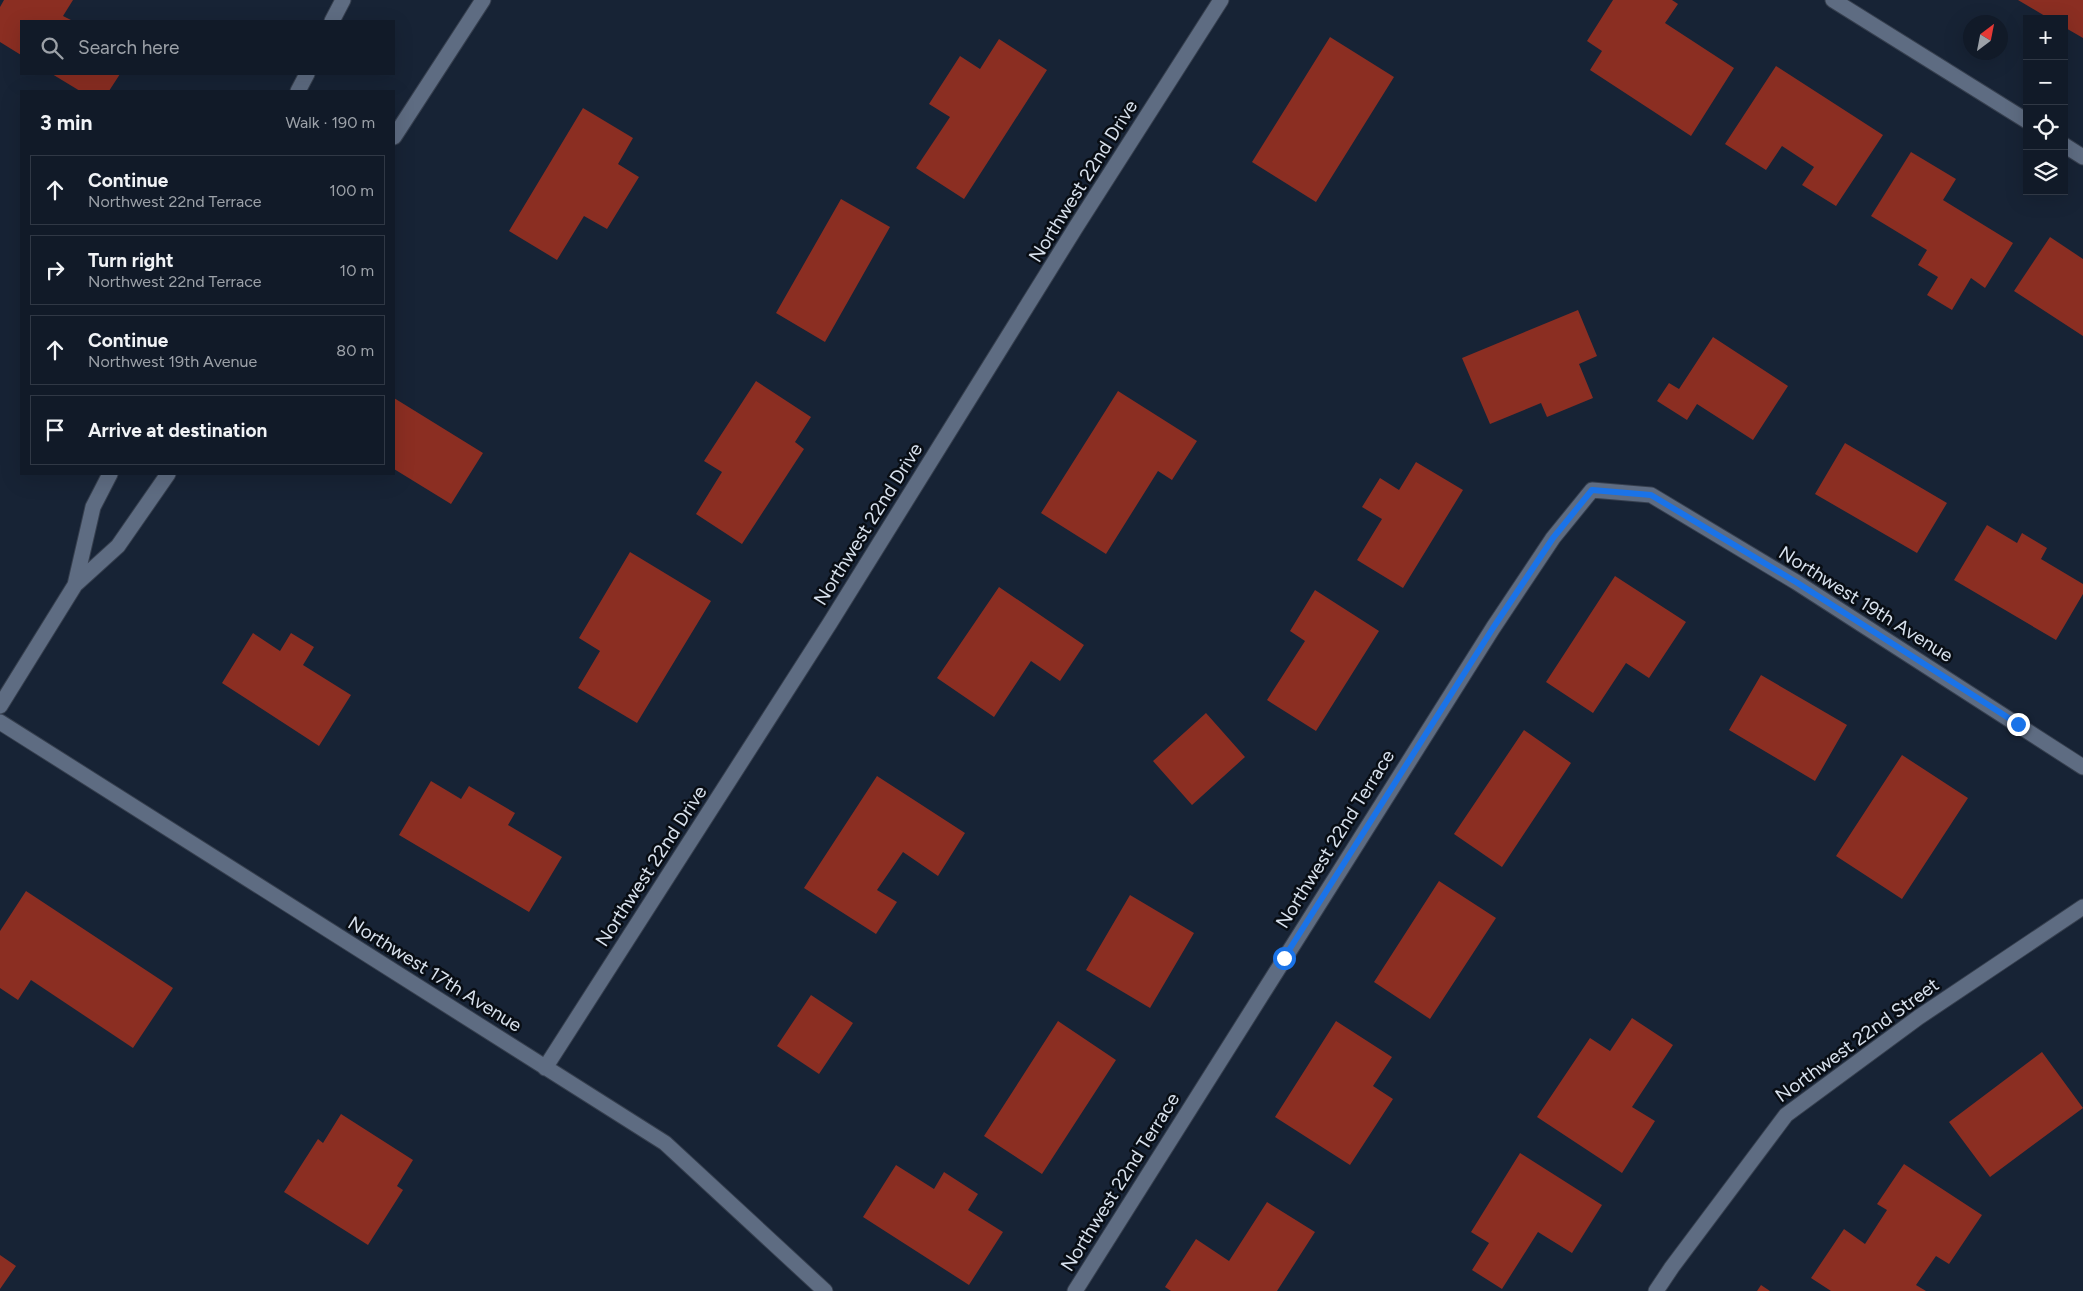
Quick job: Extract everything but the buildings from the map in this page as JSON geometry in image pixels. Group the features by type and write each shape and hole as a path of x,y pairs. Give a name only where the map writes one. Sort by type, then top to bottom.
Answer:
{"street":[{"path":"332,20 342,0"},
{"path":"395,135 483,0"},
{"name":"Northwest 22nd Drive","path":"545,1068 825,631 1076,227 1221,0"},
{"path":"1833,0 2023,119"},
{"path":"299,90 306,75"},
{"path":"2068,148 2083,157"},
{"path":"75,585 93,507 109,475"},
{"path":"0,706 75,585 118,546 167,475"},
{"name":"Northwest 22nd Terrace","path":"1075,1291 1359,839 1553,538 1592,490 1620,492"},
{"name":"Northwest 19th Avenue","path":"1620,492 1651,495 1660,500 1796,582 2083,767"},
{"name":"Northwest 17th Avenue","path":"0,722 665,1143 824,1291"},
{"name":"Northwest 22nd Street","path":"1656,1291 1786,1115 1919,1017 2083,907"}],"route":[{"path":"1284,958 1493,628 1553,538 1592,490 1651,495 1796,582 2018,724"}]}
